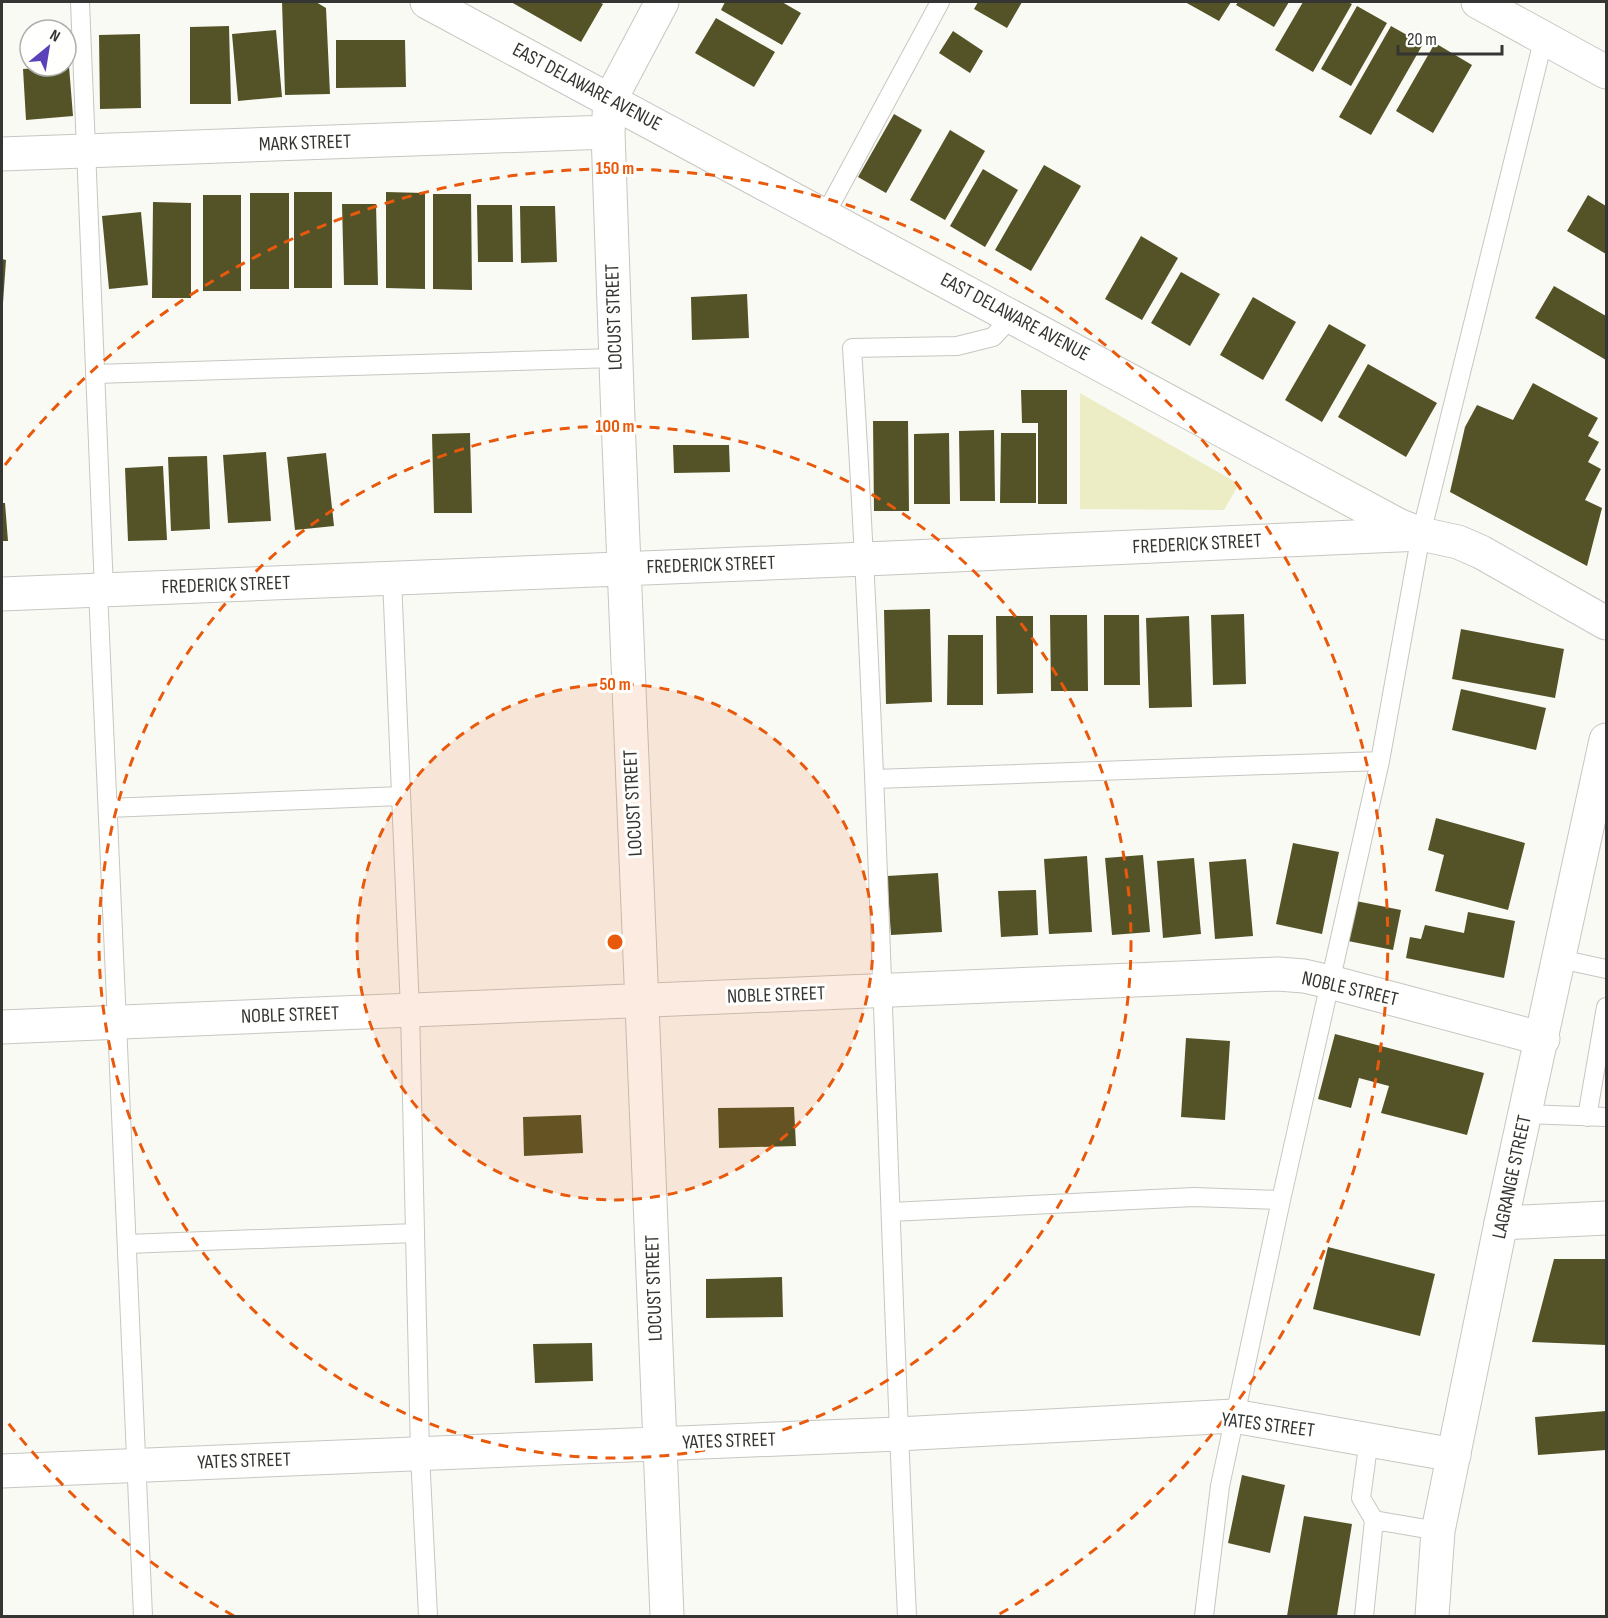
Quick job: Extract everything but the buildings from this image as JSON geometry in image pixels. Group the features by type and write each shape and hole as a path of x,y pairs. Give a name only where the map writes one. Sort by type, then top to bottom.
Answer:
{"street":[{"name":"EAST DELAWARE AVENUE","path":"427,2 1398,525 1421,534 1458,542 1481,552 1606,623"},
{"name":"LOCUST STREET","path":"662,2 610,100 608,132 622,569 643,1000 667,1617"},
{"path":"1478,2 1606,72"},
{"name":"MARK STREET","path":"2,154 608,132"},
{"name":"FREDERICK STREET","path":"2,594 1421,534"},
{"name":"LAGRANGE STREET","path":"1432,1617 1438,1531 1501,1223 1543,1039 1606,740"},
{"name":"NOBLE STREET","path":"2,1026 1278,975 1304,976 1330,982 1543,1039"},
{"path":"1501,1223 1606,1218"},
{"name":"YATES STREET","path":"2,1471 898,1434 1234,1416 1454,1455"}],"lane":[{"path":"80,2 95,374 108,808 143,1617"},
{"path":"825,215 940,2"},
{"path":"1204,1617 1220,1486 1234,1416 1380,761 1421,534 1544,37"},
{"path":"907,1617 898,1434 884,991 866,559 852,348 957,346 993,337 1013,316"},
{"path":"95,374 615,358"},
{"path":"392,578 410,1010 420,1454 428,1617"},
{"path":"875,778 1380,761"},
{"path":"108,808 401,796"},
{"path":"1560,959 1606,969"},
{"path":"1587,1117 1606,1007"},
{"path":"1526,1114 1606,1117"},
{"path":"891,1212 1194,1197 1281,1200"},
{"path":"127,1244 416,1233"},
{"path":"1364,1617 1374,1520 1360,1498 1369,1439"},
{"path":"1374,1520 1438,1531"}],"green space":[{"path":"1080,393 1239,484 1224,510 1080,509"}]}
